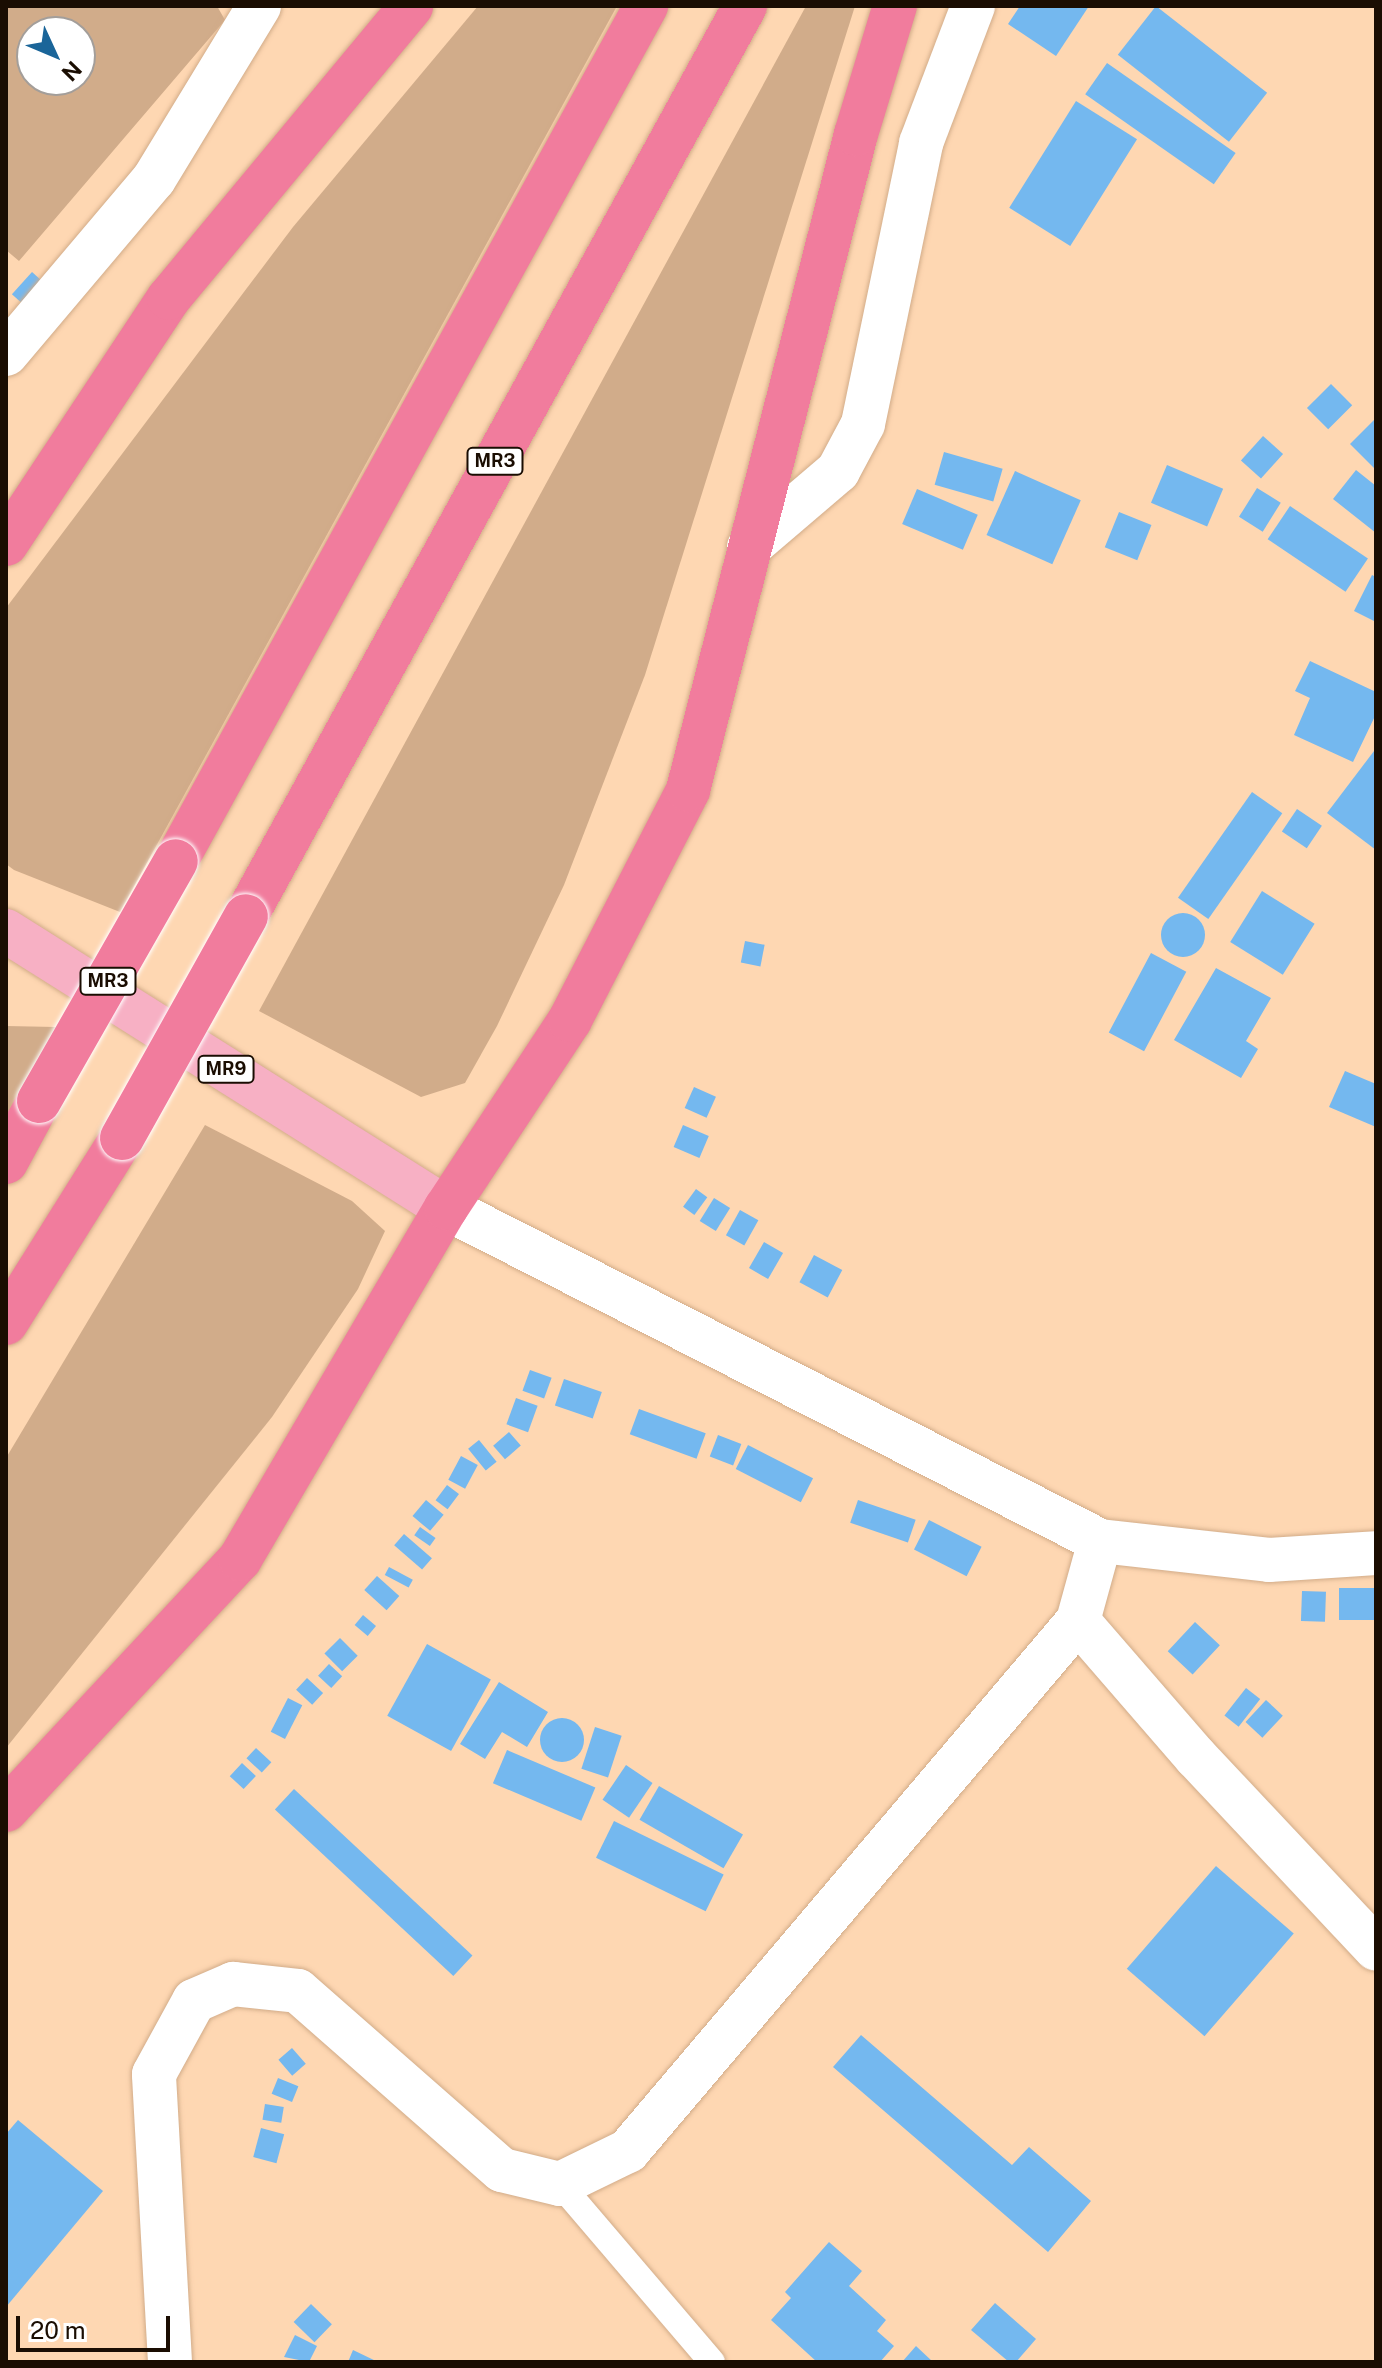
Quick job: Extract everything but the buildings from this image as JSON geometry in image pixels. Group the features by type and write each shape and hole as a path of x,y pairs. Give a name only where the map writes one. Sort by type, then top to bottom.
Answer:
{"highway":[{"path":"6,544 169,298 411,6"},
{"name":"MR3","path":"6,1162 176,861 646,6"},
{"name":"MR3","path":"6,1323 122,1138 745,6"},
{"path":"6,1810 240,1559 446,1208 570,1020 688,790 856,134 895,6"}],"main road":[{"name":"MR9","path":"6,931 446,1208"}],"street":[{"path":"6,354 154,179 259,6"},
{"path":"749,547 838,471 863,424 921,143 973,6"},
{"path":"446,1208 1100,1541 1269,1560 1376,1553"},
{"path":"170,2362 154,2074 194,2001 233,1984 298,1991 502,2170 560,2184 628,2151 1078,1621 1100,1541"},
{"path":"1078,1621 1196,1757 1376,1949"}],"lane":[{"path":"560,2184 712,2362"}],"shaded area":[{"path":"6,6 217,6 225,20 19,261 6,250"},
{"path":"478,6 617,6 120,912 14,870 6,864 6,608 293,227"},
{"path":"806,6 855,6 645,675 564,885 497,1026 465,1083 421,1097 259,1011"},
{"path":"6,1026 56,1027 6,1117"},
{"path":"205,1125 352,1201 385,1231 358,1289 272,1417 6,1748 6,1458"}]}
